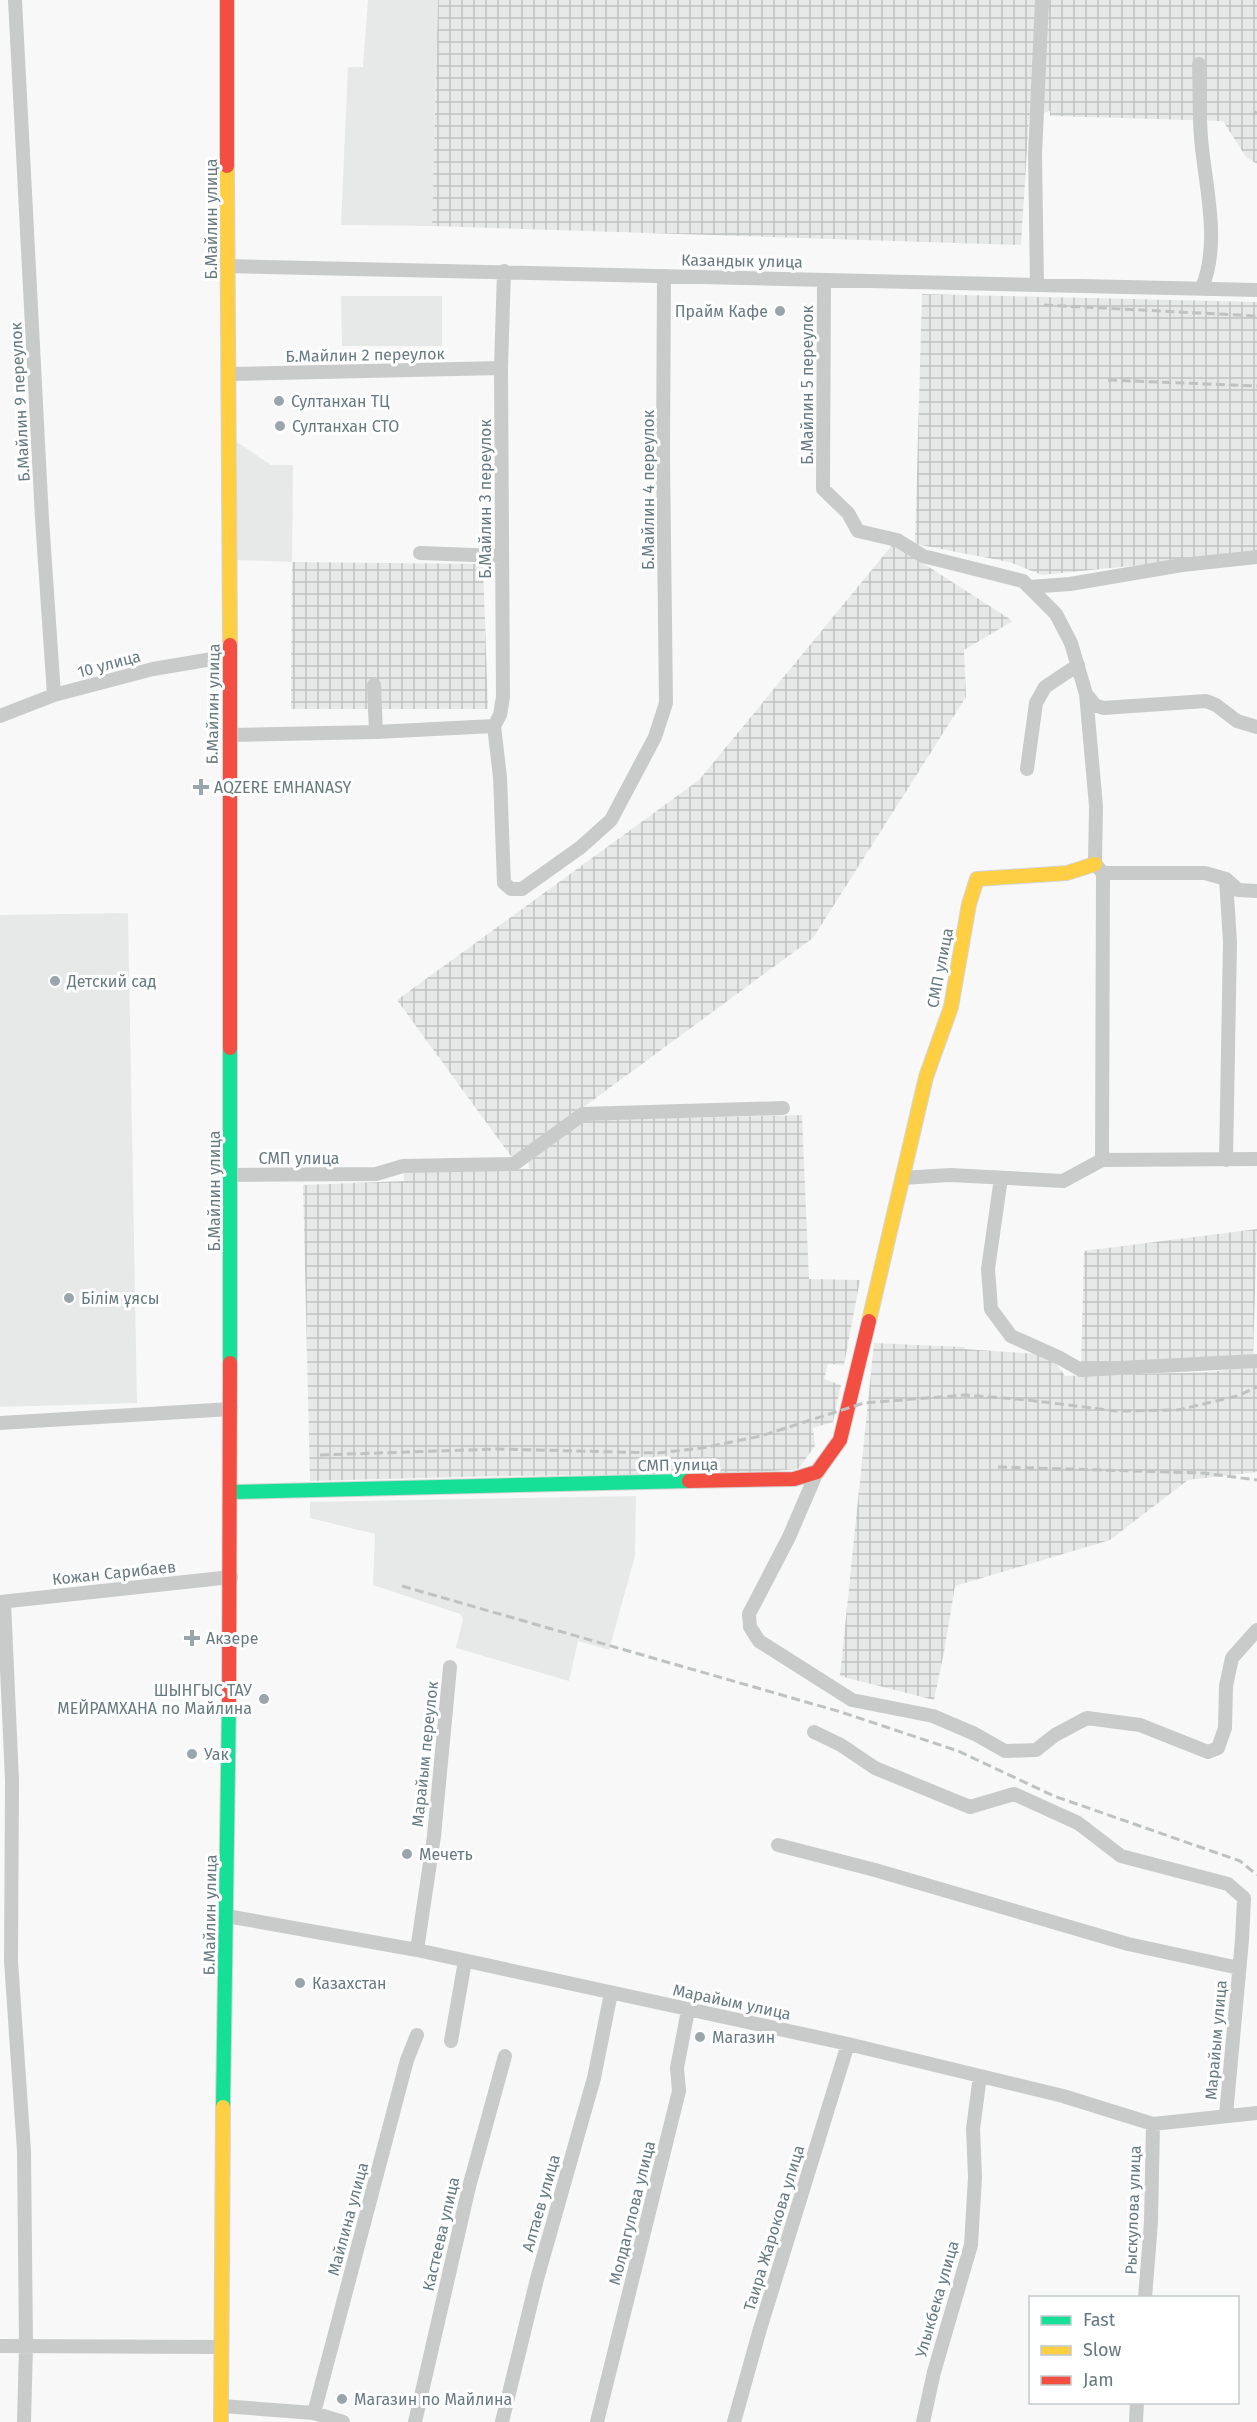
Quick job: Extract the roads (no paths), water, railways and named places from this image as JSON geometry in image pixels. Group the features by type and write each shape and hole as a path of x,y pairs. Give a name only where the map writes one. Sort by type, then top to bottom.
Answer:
{"street":[{"name":"Б.Майлин 9 переулок","path":"15,0 42,519 54,695"},
{"name":"Б.Майлин улица","path":"221,2422 220,2347 231,1577 227,0"},
{"path":"1037,284 1035,155 1041,0"},
{"path":"1199,64 1201,138 1210,216 1209,271 1202,288"},
{"name":"Казандык улица","path":"227,266 1257,290"},
{"name":"Б.Майлин 3 переулок","path":"495,726 500,715 503,697 501,368 504,271"},
{"name":"Б.Майлин 4 переулок","path":"495,726 500,777 504,882 511,889 522,889 581,847 611,820 655,736 666,703 663,457 664,276"},
{"name":"Б.Майлин 5 переулок","path":"824,280 824,489 848,513 858,531 897,540 923,556 1026,584"},
{"name":"Б.Майлин 2 переулок","path":"229,374 501,368"},
{"path":"420,553 501,556"},
{"path":"1026,584 1070,584 1182,565 1257,557"},
{"path":"1026,584 1056,614 1071,643 1086,694 1099,868 1102,1160"},
{"name":"10 улица","path":"0,716 54,695 153,669 230,656"},
{"path":"1027,769 1036,703 1045,687 1078,665"},
{"path":"374,685 376,732"},
{"path":"1086,694 1095,705 1103,708 1206,701 1216,705 1237,721 1257,727"},
{"path":"229,735 376,732 495,726"},
{"name":"СМП улица","path":"231,1492 794,1479 817,1472 840,1440 926,1077 951,1007 969,904 977,879 1099,868 1205,873 1226,879 1238,890 1257,891"},
{"path":"1226,879 1230,942 1226,1160"},
{"name":"СМП улица","path":"231,1175 376,1174 403,1166 514,1164 583,1114 783,1107"},
{"path":"902,1178 950,1175 1063,1181 1102,1160 1257,1159"},
{"path":"1001,1178 988,1269 991,1309 1011,1336 1081,1370 1257,1361"},
{"path":"0,1423 231,1409"},
{"path":"817,1472 789,1537 749,1614 750,1627 759,1641 774,1653 852,1700 933,1716 1005,1751 1036,1750 1055,1735 1087,1718 1140,1725 1208,1752 1218,1748 1225,1728 1226,1686 1232,1658 1257,1630"},
{"name":"Кожан Сарибаев","path":"2,1602 231,1577"},
{"path":"2,1602 12,1780 10,1961 24,2151 26,2346 24,2422"},
{"name":"Марайым переулок","path":"417,1950 434,1836 450,1667"},
{"name":"Марайым улица","path":"814,1732 841,1745 875,1768 970,1807 1014,1794 1078,1823 1121,1856 1228,1884 1244,1898 1226,2115"},
{"name":"Марайым улица","path":"778,1845 886,1873 1128,1944 1239,1968"},
{"name":"Марайым улица","path":"227,1916 417,1950 848,2044 1064,2096 1153,2124 1257,2113"},
{"path":"451,2041 465,1961"},
{"name":"Алтаев улица","path":"502,2422 537,2279 594,2078 611,1993"},
{"name":"Молдагулова улица","path":"597,2422 679,2091 677,2068 688,2010"},
{"name":"Майлина улица","path":"314,2413 407,2060 417,2035"},
{"name":"Таира Жарокова улица","path":"734,2422 760,2329 848,2044"},
{"name":"Кастеева улица","path":"415,2422 469,2187 505,2056"},
{"name":"Улыкбека улица","path":"924,2422 934,2372 971,2245 975,2177 972,2128 980,2076"},
{"name":"Рыскулова улица","path":"1145,2296 1151,2222 1153,2124"},
{"path":"0,2346 220,2347"},
{"path":"1136,2422 1137,2404"},
{"path":"222,2406 314,2413 343,2422"}],"railway":[{"path":"1044,305 1257,316"},
{"path":"1108,380 1257,386"},
{"path":"320,1455 497,1449 658,1453 702,1448 761,1436 864,1403 965,1395 1116,1411 1178,1410 1237,1396 1257,1387"},
{"path":"998,1467 1203,1473 1257,1480"},
{"path":"402,1586 841,1712 958,1751 1054,1796 1240,1861 1257,1875"}],"place":[{"name":"Прайм Кафе","path":"780,311"},
{"name":"Султанхан ТЦ","path":"279,401"},
{"name":"Султанхан СТО","path":"280,426"},
{"name":"AQZERE EMHANASY","path":"201,787"},
{"name":"Детский сад","path":"55,981"},
{"name":"Білім ұясы","path":"69,1298"},
{"name":"Акзере","path":"192,1638"},
{"name":"ШЫНГЫС ТАУ МЕЙРАМХАНА по Майлина","path":"264,1699"},
{"name":"Уак","path":"192,1754"},
{"name":"Мечеть","path":"407,1854"},
{"name":"Казахстан","path":"300,1983"},
{"name":"Магазин","path":"700,2037"},
{"name":"Магазин по Майлина","path":"342,2399"}]}
